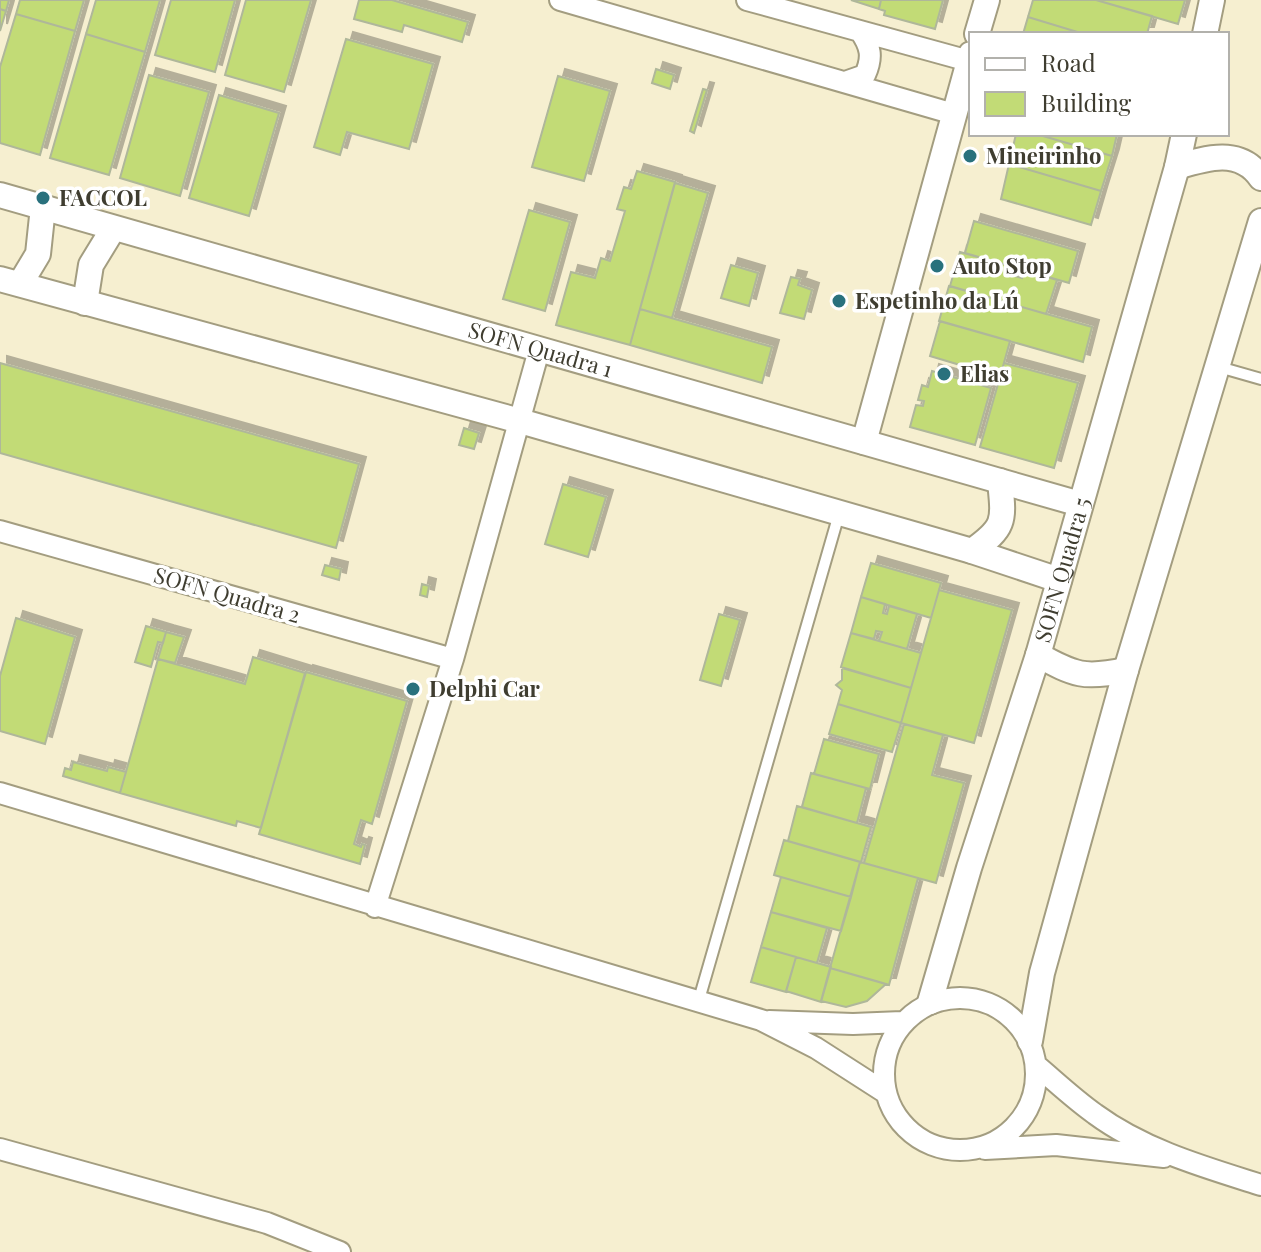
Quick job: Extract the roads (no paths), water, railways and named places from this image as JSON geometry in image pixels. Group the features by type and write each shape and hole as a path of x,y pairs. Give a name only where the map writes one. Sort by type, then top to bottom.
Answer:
{"street":[{"path":"560,0 954,114"},
{"path":"747,0 780,5 860,31 969,57"},
{"path":"978,32 987,0"},
{"path":"1205,32 1212,0"},
{"path":"845,82 865,75 871,61 870,45 860,31"},
{"path":"864,442 969,61"},
{"name":"SOFN Quadra 5","path":"930,1002 969,868 1038,655 1184,136"},
{"path":"1177,167 1215,157 1230,157 1245,163 1261,178"},
{"name":"SOFN Quadra 1","path":"0,195 1080,504"},
{"path":"43,207 38,254 10,282 520,421 972,551 1059,580"},
{"path":"1030,1041 1042,973 1126,670 1261,221"},
{"path":"85,303 91,265 113,229"},
{"path":"375,907 453,659 539,350"},
{"path":"972,551 991,537 1001,523 1000,481"},
{"name":"SOFN Quadra 2","path":"0,531 453,659"},
{"path":"1038,655 1082,675 1097,676 1126,670"},
{"path":"0,793 761,1020 816,1048 886,1093"},
{"path":"979,1149 1011,1132 1032,1102 1037,1066 1030,1041 1005,1011 981,1001 968,997 930,1002 902,1022 885,1056 886,1093 905,1128 939,1148 979,1149 1056,1145 1180,1159"},
{"path":"761,1020 853,1024 902,1022"},
{"path":"1037,1066 1094,1114 1122,1131 1180,1159 1261,1185"},
{"path":"0,1149 267,1223 340,1252"}],"lane":[{"path":"1219,367 1261,379"},
{"path":"698,1003 839,514"}],"place":[{"name":"Mineirinho","path":"970,156"},
{"name":"FACCOL","path":"43,198"},
{"name":"Auto Stop","path":"937,266"},
{"name":"Espetinho da Lú","path":"839,301"},
{"name":"Elias","path":"944,374"},
{"name":"Delphi Car","path":"413,689"}]}
